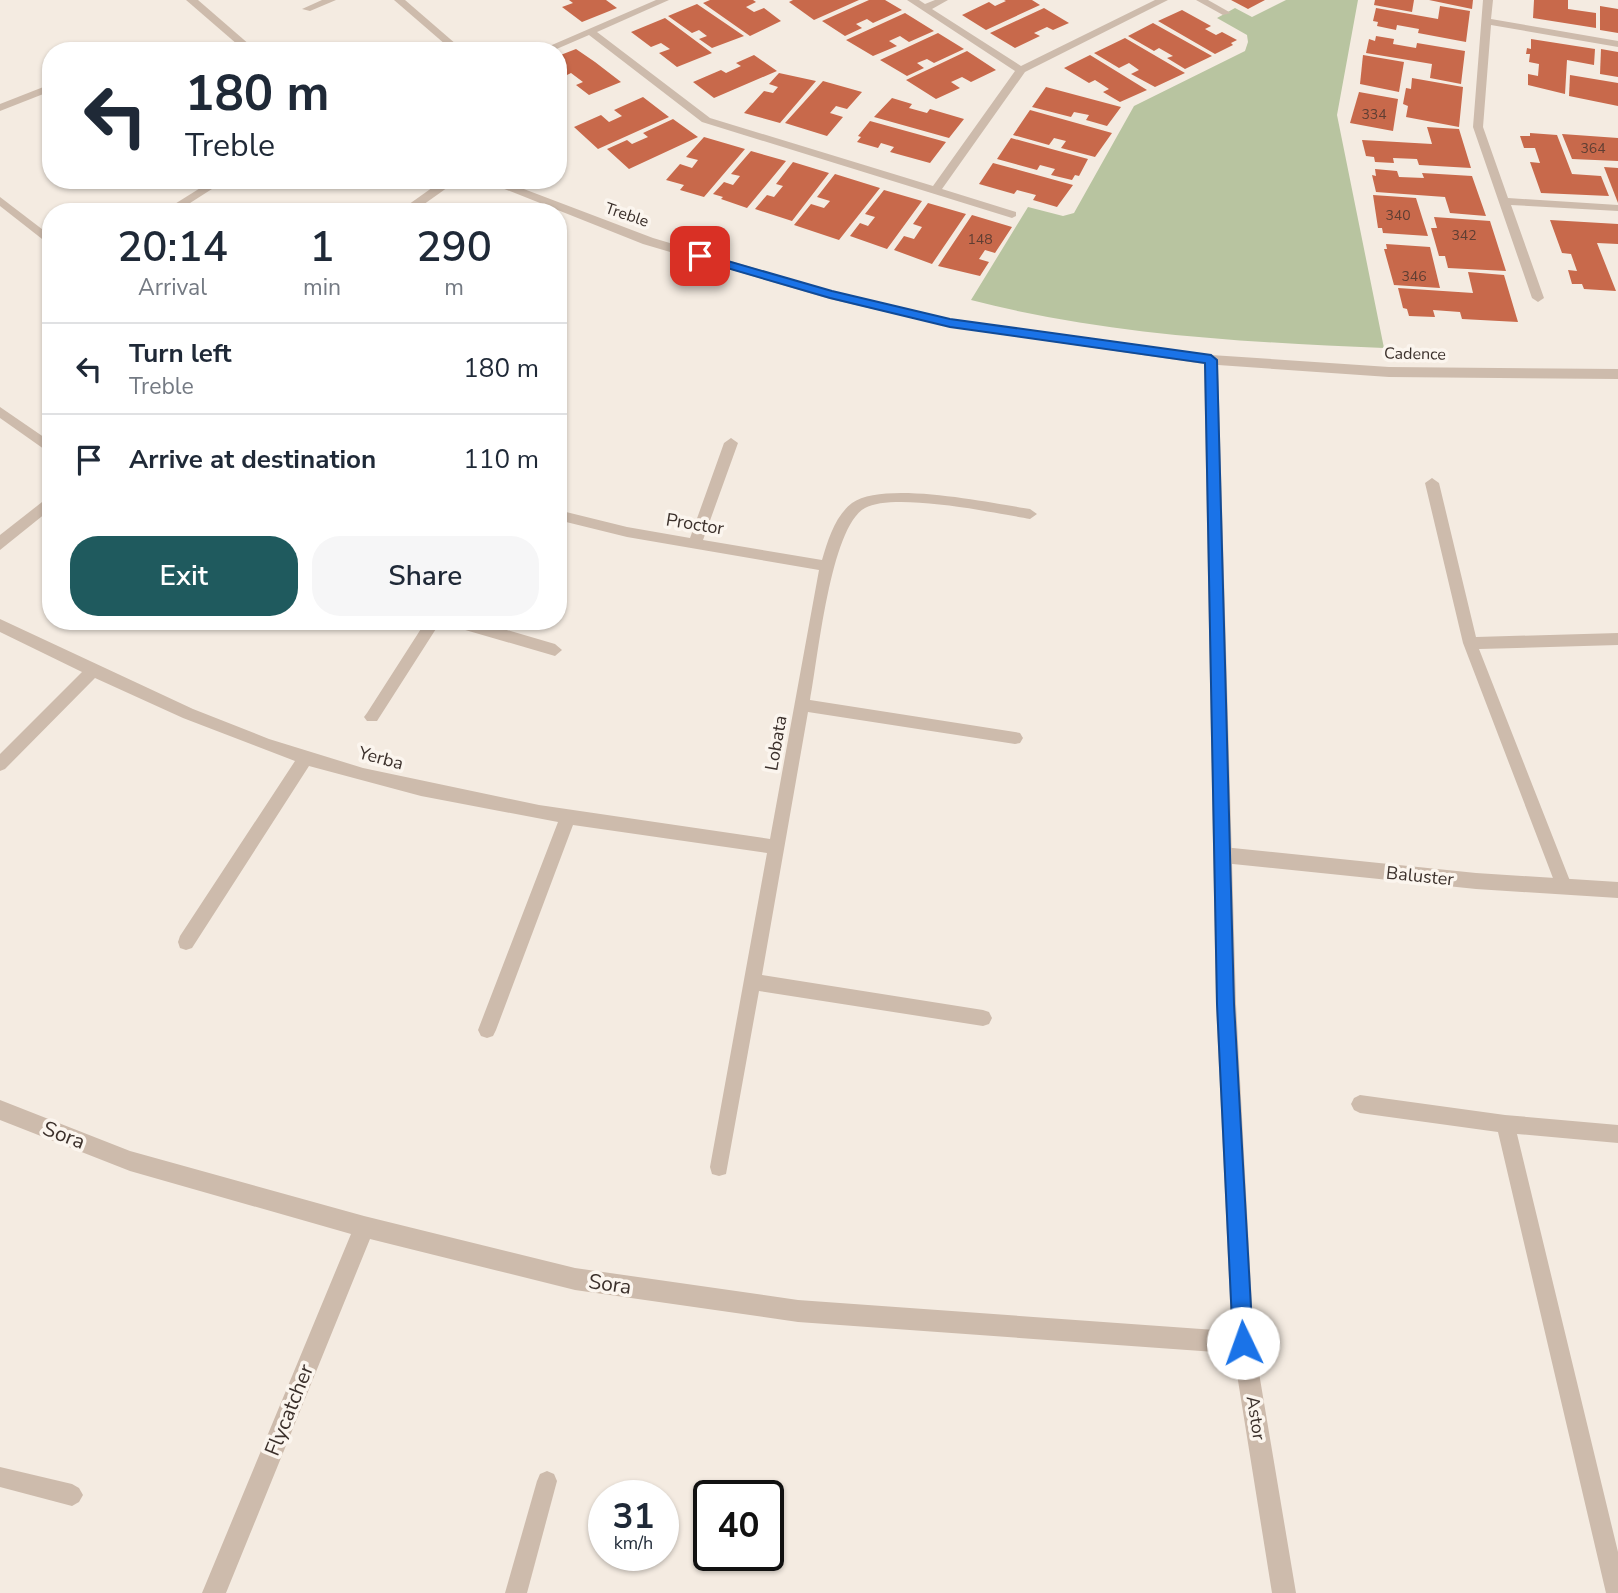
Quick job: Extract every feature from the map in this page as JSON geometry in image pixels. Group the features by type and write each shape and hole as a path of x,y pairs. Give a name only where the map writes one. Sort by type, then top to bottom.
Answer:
{"street":[{"path":"191,0 241,42"},
{"path":"418,203 438,189"},
{"name":"Treble","path":"511,189 548,203"},
{"name":"Treble","path":"567,210 636,237 830,295 950,323 1211,360"},
{"name":"Cadence","path":"1211,360 1389,372 1618,374"},
{"name":"Astor","path":"1211,360 1226,1004 1243,1343 1284,1593"},
{"path":"0,544 42,508"},
{"name":"Baluster","path":"1223,855 1476,881 1618,890"},
{"name":"Sora","path":"0,1110 130,1161 364,1227 575,1279 798,1311 1243,1343"},
{"name":"Flycatcher","path":"214,1593 364,1227"}],"lane":[{"path":"307,9 331,0"},
{"path":"398,0 448,42"},
{"path":"564,42 664,0"},
{"path":"912,0 1021,70"},
{"path":"925,8 943,0"},
{"path":"935,191 1021,70 1163,0"},
{"path":"1201,0 1226,13"},
{"path":"1488,0 1478,127 1538,298"},
{"path":"1485,21 1618,44"},
{"path":"590,31 706,120 1012,215"},
{"path":"0,108 42,91"},
{"path":"182,203 206,189"},
{"path":"0,200 42,235"},
{"path":"1503,201 1618,208"},
{"path":"0,412 42,442"},
{"path":"695,544 731,443"},
{"path":"1432,483 1470,643 1564,886"},
{"name":"Lobata","path":"719,1167 827,566 837,530 860,504 892,496 1030,514"},
{"name":"Proctor","path":"567,517 627,533 827,566"},
{"name":"Yerba","path":"0,625 198,719 305,758 439,793 568,818 777,847"},
{"path":"372,716 428,630"},
{"path":"487,630 555,650"},
{"path":"1470,643 1618,639"},
{"path":"0,764 93,670"},
{"path":"802,705 1015,738"},
{"path":"186,942 305,758"},
{"path":"487,1030 568,818"},
{"path":"752,982 983,1018"},
{"path":"1360,1104 1505,1124 1618,1134"},
{"path":"1505,1124 1617,1593"},
{"path":"0,1477 72,1494"},
{"path":"516,1593 547,1481"}],"green space":[{"path":"1286,0 1358,0 1337,115 1384,348 1176,335 1073,321 971,300 1028,207 1063,216 1074,213 1134,106 1245,51 1247,35 1217,18 1235,8 1252,17"}],"building":[{"path":"569,0 606,0 617,8 582,22 562,7 573,3"},
{"path":"710,0 753,0 756,2 746,7 754,12 764,8 781,21 750,36 703,3"},
{"path":"859,0 814,20 789,2"},
{"path":"869,0 885,0 902,10 873,23 867,19 856,24 862,28 845,36 822,21"},
{"path":"1004,0 1032,0 1040,5 986,30 962,15 989,2 995,6 1006,1"},
{"path":"1231,0 1265,0 1248,9"},
{"path":"1375,0 1414,0 1412,12 1374,5"},
{"path":"1429,0 1473,0 1472,9"},
{"path":"1534,0 1568,0 1568,9 1596,13 1596,28 1533,18"},
{"path":"697,4 744,36 712,48 699,39 707,36 699,30 692,33 668,16"},
{"path":"1440,6 1470,11 1466,42 1418,33 1419,29 1397,25 1396,30 1377,26 1378,22 1373,21 1376,8 1438,19"},
{"path":"1600,6 1618,9 1618,33 1600,30"},
{"path":"1044,8 1069,23 1053,30 1047,27 1034,33 1040,36 1015,48 990,33"},
{"path":"1182,10 1211,26 1205,29 1216,35 1222,32 1237,40 1215,54 1158,21"},
{"path":"905,13 934,31 909,42 900,36 889,41 897,46 873,56 846,40"},
{"path":"665,18 712,53 677,67 659,53 670,49 661,43 651,47 631,32"},
{"path":"1153,23 1212,56 1185,69 1167,58 1173,56 1159,48 1154,51 1128,36"},
{"path":"938,33 964,49 934,63 927,59 917,63 924,68 907,76 880,60"},
{"path":"1376,36 1394,39 1393,44 1416,48 1417,43 1465,51 1461,84 1430,78 1432,64 1366,53 1369,39 1375,41"},
{"path":"1125,38 1185,73 1155,87 1131,74 1139,70 1129,63 1119,68 1094,53"},
{"path":"1531,39 1595,49 1594,65 1567,60 1565,94 1528,85 1528,74 1538,76 1539,64 1529,62 1530,54 1526,54 1527,48 1531,49"},
{"path":"576,49 621,82 589,95 576,85 583,82 571,73 567,75 567,52"},
{"path":"1601,49 1618,52 1618,77 1600,74"},
{"path":"967,51 996,70 971,82 962,77 951,82 960,88 936,99 906,80"},
{"path":"754,55 777,71 714,98 693,82 721,70 726,73 741,66 736,63"},
{"path":"1090,55 1147,90 1120,102 1103,92 1109,89 1095,80 1089,83 1064,68"},
{"path":"1363,55 1404,62 1399,92 1360,84"},
{"path":"779,73 816,81 780,123 744,113 764,91 773,93 778,87 769,84"},
{"path":"1570,75 1618,83 1618,106 1569,96"},
{"path":"1412,78 1463,87 1459,127 1406,117 1408,106 1403,104 1406,88 1411,89"},
{"path":"823,81 862,92 847,109 836,106 830,113 843,117 827,136 785,123"},
{"path":"1046,87 1121,107 1107,126 1086,120 1089,115 1074,112 1071,117 1032,107"},
{"path":"1359,92 1398,99 1393,131 1350,123"},
{"path":"643,97 669,117 598,149 574,127 601,115 609,122 622,116 614,110"},
{"path":"892,98 912,104 909,108 927,113 930,109 964,119 949,138 874,117"},
{"path":"1030,110 1112,133 1095,157 1061,148 1066,141 1054,138 1049,145 1013,135"},
{"path":"673,119 698,137 629,169 607,149 627,140 632,144 648,137 643,133"},
{"path":"870,121 946,142 930,163 890,152 894,147 881,143 878,148 857,142 861,137 858,136"},
{"path":"1427,127 1459,129 1471,168 1419,165 1417,159 1393,158 1394,163 1375,162 1374,157 1366,156 1362,140 1432,144"},
{"path":"1530,133 1557,135 1572,174 1601,176 1609,196 1541,193 1530,162 1540,163 1535,148 1524,148 1520,136 1530,136"},
{"path":"1562,134 1618,138 1618,161 1572,159"},
{"path":"704,137 745,149 704,197 680,190 684,185 666,180 680,164 692,168 698,160 686,157"},
{"path":"1011,138 1088,159 1079,176 1075,175 1072,180 1051,175 1055,169 1040,165 1037,170 997,159"},
{"path":"751,151 786,161 747,208 713,194 724,182 733,185 740,176 731,174"},
{"path":"793,162 829,173 792,221 755,209 767,195 774,197 783,186 776,184"},
{"path":"993,163 1073,185 1057,207 1033,200 1036,195 1017,190 1014,194 979,184"},
{"path":"1604,167 1618,168 1618,203"},
{"path":"1375,169 1397,171 1399,177 1424,178 1422,173 1472,176 1486,216 1450,213 1445,197 1376,192 1372,175 1376,176"},
{"path":"835,174 880,188 839,240 794,225 811,204 824,208 830,201 817,197"},
{"path":"884,190 922,201 887,249 850,236 860,223 868,226 875,217 865,214"},
{"path":"1373,195 1416,198 1428,236 1383,233 1382,228 1378,228"},
{"path":"928,203 966,214 932,264 894,250 904,236 914,239 922,227 913,224"},
{"path":"972,215 1012,227 995,253 985,250 979,259 989,262 980,276 938,266"},
{"path":"1434,217 1490,221 1506,271 1448,268 1445,256 1439,256 1431,228 1437,228"},
{"path":"1550,220 1618,224 1618,244 1597,243 1616,291 1584,289 1582,284 1572,284 1568,270 1577,271 1571,254 1562,253"},
{"path":"1386,244 1430,247 1440,288 1394,285 1384,249 1387,249"},
{"path":"1468,272 1504,275 1518,322 1462,319 1460,312 1433,310 1435,317 1409,316 1407,309 1403,308 1398,288 1473,293"}],"route":[{"path":"700,256 830,295 950,323 1211,360 1226,1004 1243,1343"}]}
